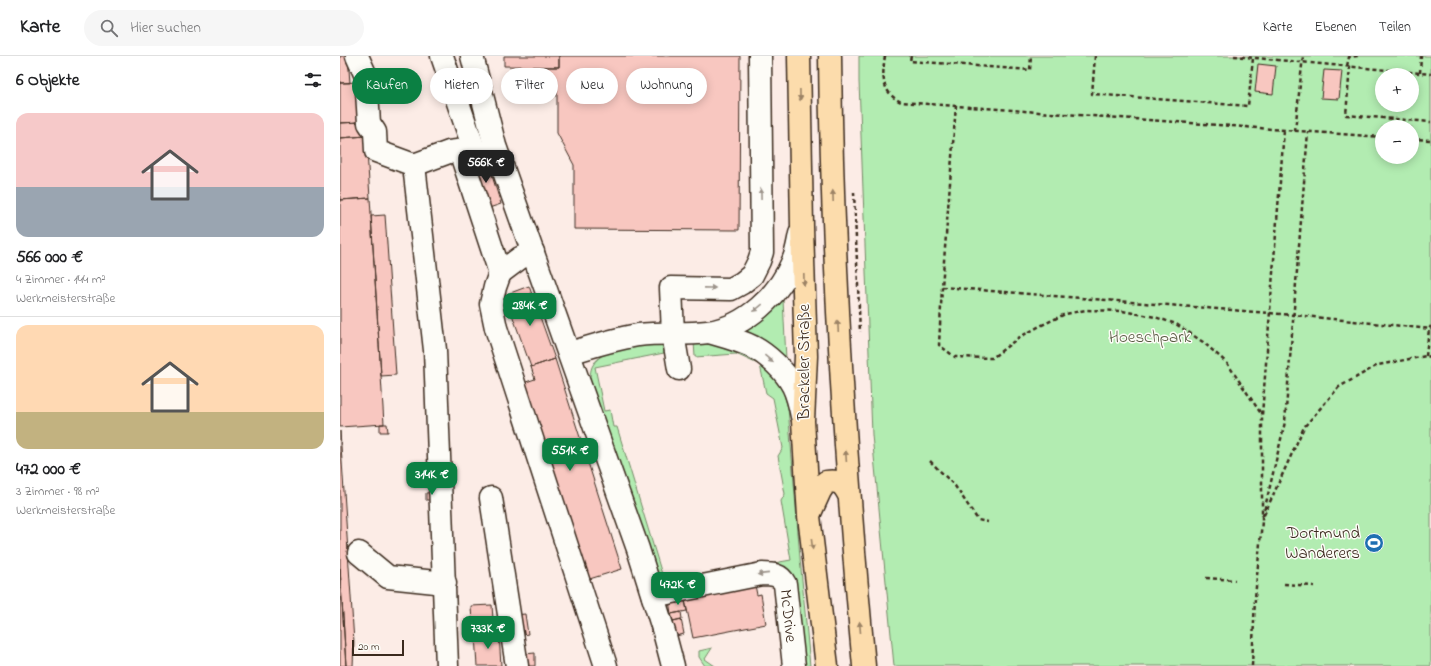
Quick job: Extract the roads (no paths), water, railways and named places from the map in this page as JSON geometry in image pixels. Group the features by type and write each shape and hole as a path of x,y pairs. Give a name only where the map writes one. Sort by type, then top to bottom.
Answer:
{"highway":[{"name":"Brackeler Straße","path":"800,56 802,227 806,356 803,421 809,516 827,666"},
{"name":"Brackeler Straße","path":"830,56 836,278 849,495 864,666"},
{"path":"809,516 814,502 826,482 835,481 843,485 849,495"}],"street":[{"path":"357,56 366,76 369,123 374,132 376,150 414,165 449,152 495,146"},
{"path":"442,56 500,274"},
{"path":"472,56 495,146 570,353 638,549 673,666"},
{"path":"679,369 673,334 671,288 731,288 742,283 752,275 762,252 760,56"},
{"path":"414,165 435,350 447,666"},
{"path":"570,353 638,335 708,332 727,328 743,319 770,298 780,285 794,260 802,227"},
{"path":"533,252 520,258 500,274 491,304 496,328 606,666"},
{"path":"708,332 732,339 754,348 772,361 793,386 798,399 803,421"},
{"path":"491,498 517,666"},
{"path":"359,553 388,577 445,583"},
{"name":"McDrive","path":"653,596 762,574 777,575 782,578 786,584 794,666"}],"place":[{"name":"Dortmund Wanderers","path":"1374,543"}],"park label":[{"name":"Hoeschpark","path":"1150,337"}]}
